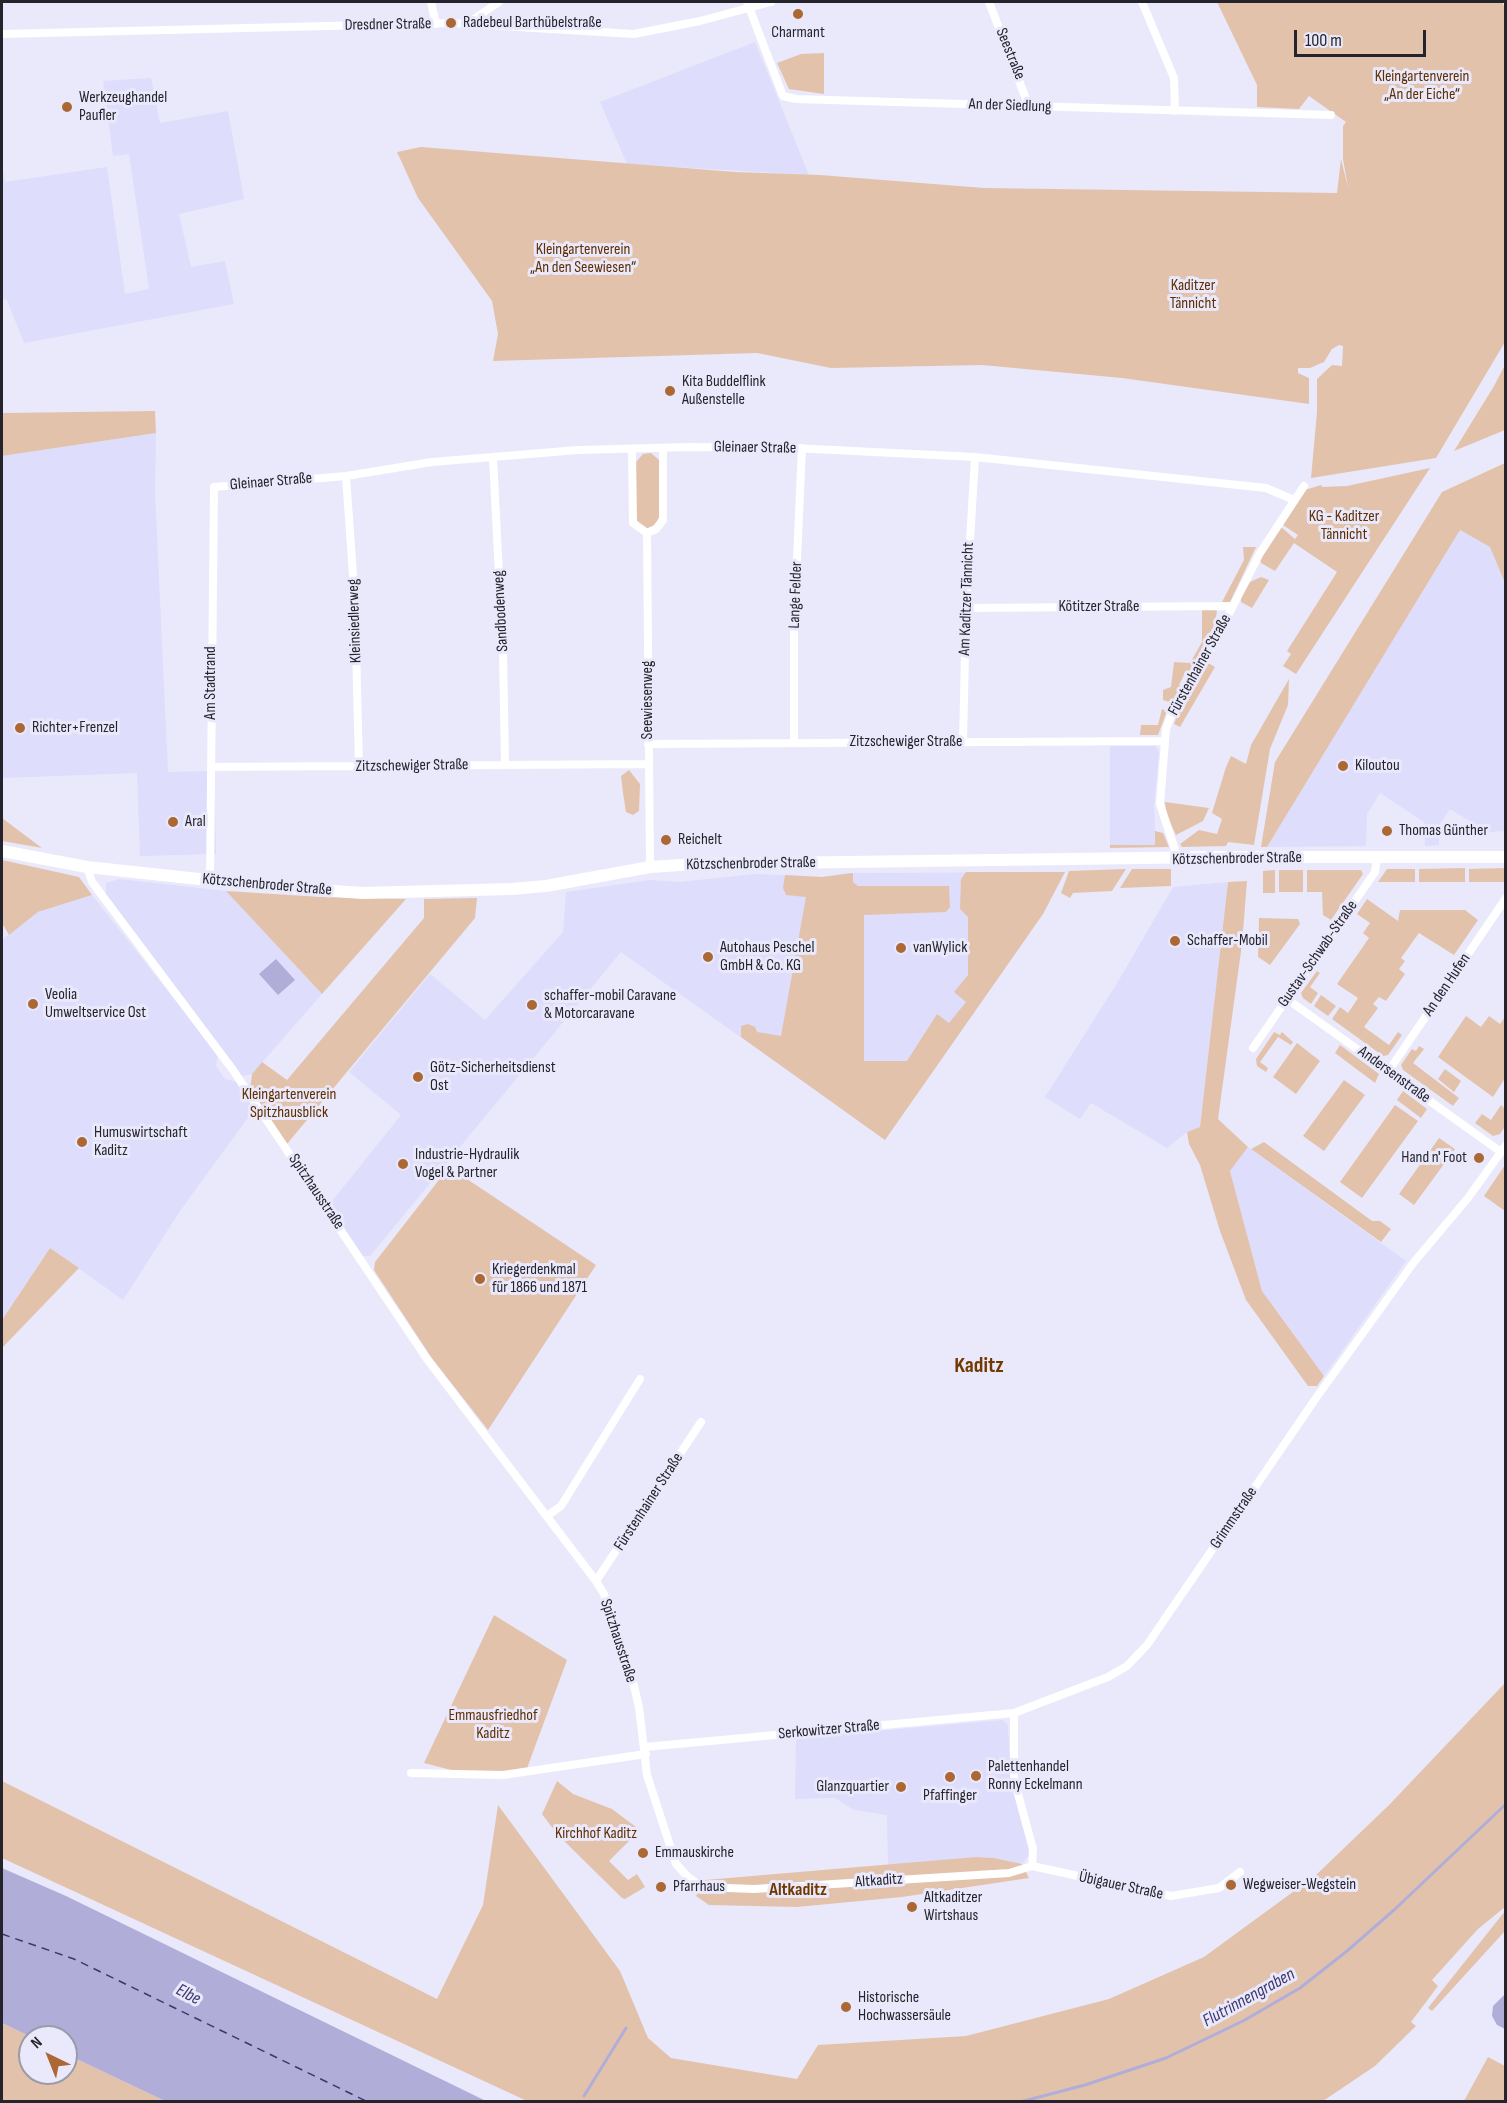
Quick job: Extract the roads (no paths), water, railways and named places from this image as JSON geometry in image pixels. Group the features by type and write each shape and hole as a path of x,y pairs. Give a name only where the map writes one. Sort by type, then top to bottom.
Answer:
{"street":[{"path":"431,2 436,24"},
{"path":"467,24 499,2"},
{"name":"Dresdner Straße","path":"2,34 436,24 634,33 748,5 771,2"},
{"name":"Seestraße","path":"989,2 1029,107"},
{"path":"1142,2 1174,78 1175,111"},
{"name":"An der Siedlung","path":"748,5 783,96 796,99 1331,115"},
{"path":"632,449 633,523 647,533 656,529 663,520 663,448"},
{"name":"Gleinaer Straße","path":"214,487 346,476 432,462 578,450 802,448 975,457 1266,488 1294,500"},
{"name":"Lange Felder","path":"794,743 794,625 802,448"},
{"name":"Am Kaditzer Tännicht","path":"963,741 966,608 975,457"},
{"name":"Sandbodenweg","path":"493,458 503,652 505,764"},
{"name":"Kleinsiedlerweg","path":"346,476 355,603 359,767"},
{"name":"Fürstenhainer Straße","path":"1178,859 1160,804 1164,741 1174,708 1211,649 1260,553 1304,486"},
{"name":"Am Stadtrand","path":"210,880 214,487"},
{"name":"Seewiesenweg","path":"647,533 650,867"},
{"name":"Kötitzer Straße","path":"966,608 1233,606"},
{"name":"Zitzschewiger Straße","path":"648,744 1164,741"},
{"name":"Zitzschewiger Straße","path":"212,767 648,764"},
{"name":"Kötzschenbroder Straße","path":"2,851 87,867 362,893 511,890 650,867 1178,859 1506,857"},
{"name":"Gustav-Schwab-Straße","path":"1253,1048 1375,872 1377,858"},
{"name":"Spitzhausstraße","path":"87,867 92,882 231,1067 426,1359 596,1581 604,1594 633,1686 645,1751"},
{"name":"An den Hufen","path":"1388,1071 1506,898"},
{"name":"Andersenstraße","path":"1287,999 1503,1149"},
{"name":"Grimmstraße","path":"1014,1713 1108,1677 1127,1666 1147,1645 1306,1413 1414,1262 1468,1198 1503,1149"},
{"path":"548,1516 561,1506 640,1379"},
{"name":"Fürstenhainer Straße","path":"596,1581 701,1422"},
{"path":"1014,1713 1014,1779 1033,1849 1032,1866"},
{"name":"Serkowitzer Straße","path":"411,1773 437,1776 504,1775 645,1751 695,1740 838,1731 1014,1713"},
{"name":"Altkaditz","path":"645,1751 647,1775 676,1864 702,1887 731,1889 845,1884 1009,1873 1032,1866"},
{"name":"Übigauer Straße","path":"1032,1866 1171,1896 1219,1888 1240,1872"}],"water":[{"path":"276,959 295,980 278,995 259,974"},
{"name":"Elbe","path":"2,1868 66,1896 486,2101 165,2101 78,2060 78,2025 18,2025 18,2031 2,2023"},
{"path":"1505,1994 1505,2029 1497,2025 1492,2016 1493,2006"}],"waterway":[{"name":"Flutrinnengraben","path":"1020,2102 1085,2085 1166,2058 1243,2021 1300,1988 1394,1910 1506,1804"},
{"path":"584,2096 626,2028"}],"place":[{"name":"Charmant","path":"798,14"},
{"name":"Radebeul Barthübelstraße","path":"451,23"},
{"name":"Werkzeughandel Paufler","path":"67,107"},
{"name":"Kita Buddelflink Außenstelle","path":"670,391"},
{"name":"Richter+Frenzel","path":"20,728"},
{"name":"Kiloutou","path":"1343,766"},
{"name":"Aral","path":"173,822"},
{"name":"Thomas Günther","path":"1387,831"},
{"name":"Reichelt","path":"666,840"},
{"name":"Schaffer-Mobil","path":"1175,941"},
{"name":"vanWylick","path":"901,948"},
{"name":"Autohaus Peschel GmbH & Co. KG","path":"708,957"},
{"name":"Veolia Umweltservice Ost","path":"33,1004"},
{"name":"schaffer-mobil Caravane & Motorcaravane","path":"532,1005"},
{"name":"Götz-Sicherheitsdienst Ost","path":"418,1077"},
{"name":"Humuswirtschaft Kaditz","path":"82,1142"},
{"name":"Hand n' Foot","path":"1479,1158"},
{"name":"Industrie-Hydraulik Vogel & Partner","path":"403,1164"},
{"name":"Kriegerdenkmal für 1866 und 1871","path":"480,1279"},
{"name":"Palettenhandel Ronny Eckelmann","path":"976,1776"},
{"name":"Pfaffinger","path":"950,1777"},
{"name":"Glanzquartier","path":"901,1787"},
{"name":"Emmauskirche","path":"643,1853"},
{"name":"Wegweiser-Wegstein","path":"1231,1885"},
{"name":"Pfarrhaus","path":"661,1887"},
{"name":"Altkaditzer Wirtshaus","path":"912,1907"},
{"name":"Historische Hochwassersäule","path":"846,2007"}],"district":[{"name":"Kaditz","path":"979,1366"},
{"name":"Altkaditz","path":"798,1890"}],"park label":[{"name":"Kleingartenverein „An der Eiche“","path":"1422,86"},
{"name":"Kleingartenverein „An den Seewiesen“","path":"583,259"},
{"name":"Kaditzer Tännicht","path":"1193,295"},
{"name":"KG - Kaditzer Tännicht","path":"1344,526"},
{"name":"Kleingartenverein Spitzhausblick","path":"289,1104"},
{"name":"Emmausfriedhof Kaditz","path":"493,1725"},
{"name":"Kirchhof Kaditz","path":"596,1834"}]}
